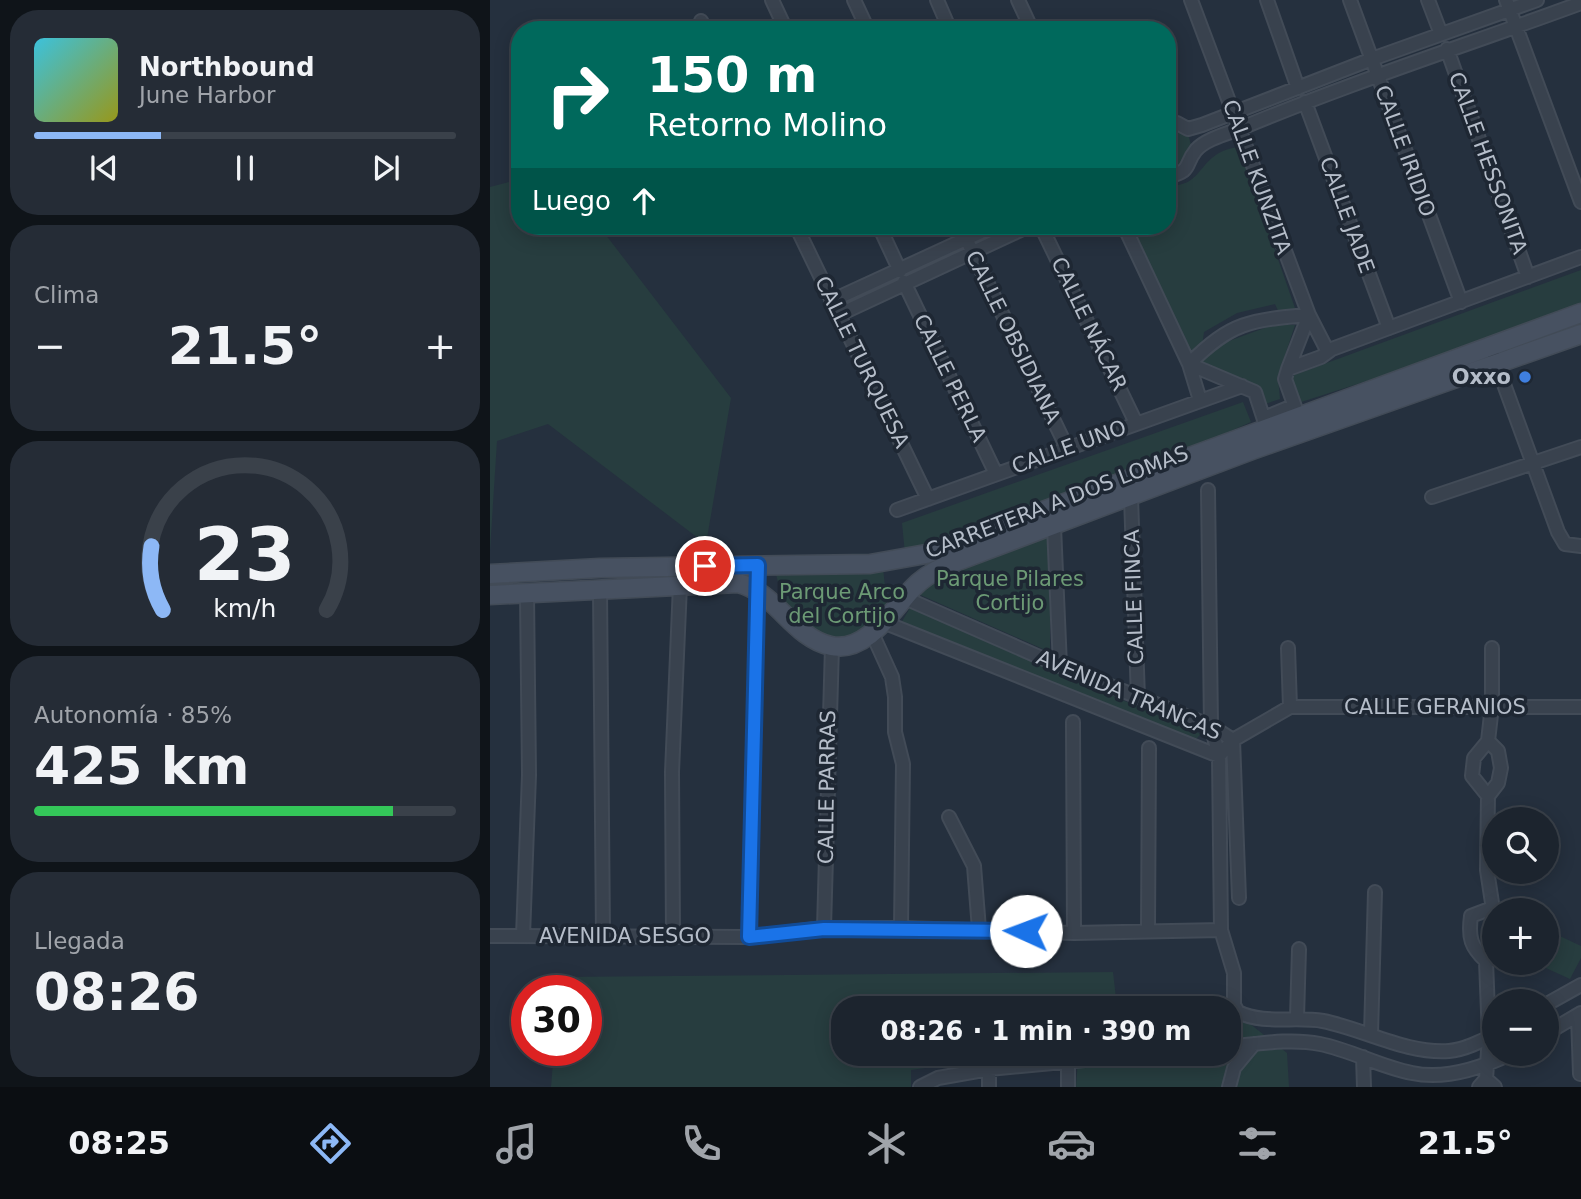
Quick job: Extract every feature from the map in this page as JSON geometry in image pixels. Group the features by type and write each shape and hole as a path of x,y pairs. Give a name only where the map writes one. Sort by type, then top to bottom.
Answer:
{"main road":[{"name":"CARRETERA A DOS LOMAS","path":"490,575 600,568 870,564 926,554 1212,458 1494,355 1581,313"},
{"name":"CARRETERA A DOS LOMAS","path":"832,646 854,643 878,628 919,583 947,565 1131,497 1212,458 1266,423 1494,355 1581,334"},
{"path":"490,595 738,583 759,590 810,635 832,646"}],"street":[{"path":"772,0 782,21"},
{"path":"854,0 864,21"},
{"path":"937,0 946,21"},
{"name":"CALLE KUNZITA","path":"1191,0 1309,315 1328,352"},
{"path":"1267,0 1298,88"},
{"name":"CALLE IRIDIO","path":"1350,0 1461,302"},
{"path":"1428,0 1441,34"},
{"path":"1188,129 1233,114 1508,6 1537,0"},
{"path":"1020,1 1028,21"},
{"path":"1196,150 1305,102 1581,3"},
{"path":"1508,6 1581,202"},
{"name":"CALLE HESSONITA","path":"1447,49 1528,277"},
{"name":"CALLE JADE","path":"1305,102 1389,328"},
{"path":"1176,123 1188,129 1196,150 1190,166 1176,174"},
{"name":"CALLE TURQUESA","path":"800,235 928,499"},
{"name":"CALLE PERLA","path":"882,235 996,474"},
{"name":"CALLE OBSIDIANA","path":"964,235 1067,448"},
{"path":"969,245 982,235"},
{"path":"838,315 902,277 969,245 1001,235"},
{"name":"CALLE NÁCAR","path":"1045,235 1136,423"},
{"path":"1128,235 1188,364 1200,400"},
{"path":"1288,369 1389,328 1581,257"},
{"path":"831,300 902,277"},
{"path":"1188,364 1217,336 1244,324 1309,315 1284,379 1296,412"},
{"path":"1494,355 1564,544 1581,546"},
{"path":"1188,364 1255,392 1266,423"},
{"name":"CALLE UNO","path":"897,510 1242,386"},
{"path":"1432,497 1581,447"},
{"path":"1208,490 1211,726 1219,756 1221,930 1234,972 1234,1004 1238,1012 1255,1019 1297,1018 1371,1034 1421,1049 1450,1051 1482,1040"},
{"name":"CALLE FINCA","path":"1131,497 1138,698"},
{"path":"1054,526 1060,666"},
{"path":"749,937 758,565"},
{"path":"673,937 672,772 680,585"},
{"path":"600,589 603,936"},
{"path":"523,936 529,775 527,594"},
{"name":"AVENIDA TRANCAS","path":"878,628 1219,756 1233,740 1211,726 1060,666 905,598"},
{"path":"878,628 892,677 895,732 903,764 901,928"},
{"name":"CALLE PARRAS","path":"824,929 832,646"},
{"path":"1239,898 1233,740 1290,707 1288,648"},
{"path":"1488,796 1472,776 1474,758 1488,741 1492,706 1492,648"},
{"name":"CALLE GERANIOS","path":"1290,707 1581,707"},
{"path":"1073,722 1074,933"},
{"path":"1488,741 1498,751 1501,768 1498,783 1488,796 1487,870 1491,898"},
{"path":"1148,931 1149,748"},
{"path":"949,817 974,866 979,929"},
{"path":"1371,1034 1375,892"},
{"path":"1482,914 1471,916 1468,934 1473,948 1482,957"},
{"name":"AVENIDA SESGO","path":"490,936 749,937 824,929 901,928 1074,933 1221,930"},
{"path":"1297,1018 1299,949"},
{"path":"1559,997 1581,985"},
{"path":"1559,1026 1579,1015 1580,1074"},
{"path":"1229,1087 1234,1068 1254,1044 1255,1019"},
{"path":"1241,1046 1318,1044 1413,1073 1449,1074 1482,1066"},
{"path":"1363,1057 1364,1087"},
{"path":"920,1087 938,1078 989,1069 1036,1066"},
{"path":"1068,1066 1068,1087"},
{"path":"1486,1066 1487,1084"},
{"path":"989,1069 989,1087"}],"green space":[{"path":"1176,129 1187,131 1194,155 1176,168"},
{"path":"1239,147 1296,311 1280,315 1275,304 1237,313 1204,332 1202,346 1188,353 1136,235 1176,235 1176,185 1196,176 1208,162 1225,150"},
{"path":"511,181 511,235 606,235 731,398 706,544 548,424 497,441 490,551 490,187"},
{"path":"964,245 968,251 840,310 835,303"},
{"path":"1581,270 1581,308 1514,334 1298,403 1290,382 1294,375"},
{"path":"1273,325 1295,325 1278,377 1280,399 1265,404 1200,363 1221,344"},
{"path":"1243,402 1251,422 1184,452 905,554 902,523"},
{"name":"Parque Pilares Cortijo","path":"1050,534 1050,652 916,593 942,572"},
{"name":"Parque Arco del Cortijo","path":"883,567 887,607 867,635 836,642 811,628 782,598 775,570"},
{"path":"910,608 1201,734 1193,742 901,623"},
{"path":"1559,936 1581,946 1581,958 1570,979 1559,974"},
{"path":"1113,972 1116,996 831,996 831,1066 940,1066 911,1070 911,1087 551,1087 553,1066 602,1066 602,977"},
{"path":"1241,1017 1287,1053 1289,1087 1076,1087 1078,1066 1241,1066"}],"place":[{"name":"Oxxo","path":"1525,377"}],"route":[{"path":"705,566 758,565 749,839 749,937 824,929 1026,931"}]}
